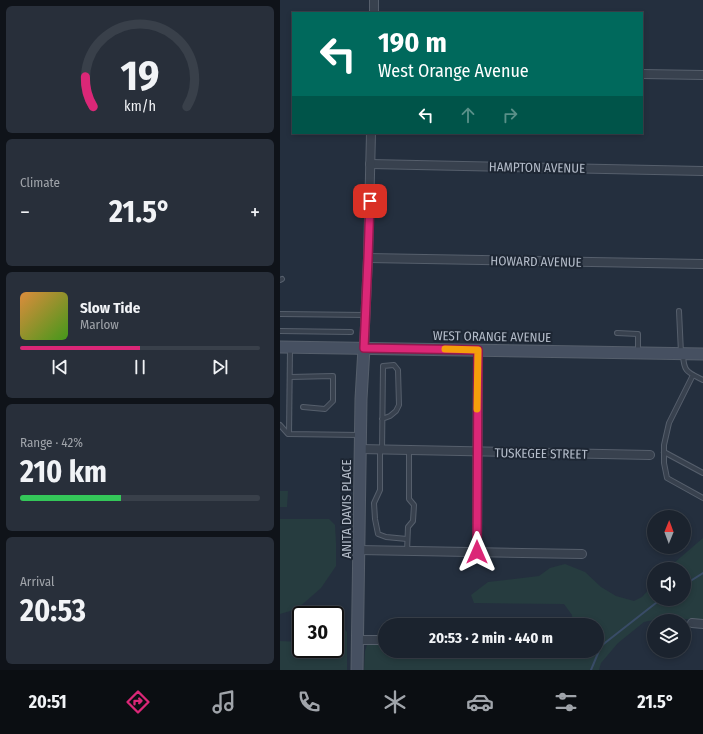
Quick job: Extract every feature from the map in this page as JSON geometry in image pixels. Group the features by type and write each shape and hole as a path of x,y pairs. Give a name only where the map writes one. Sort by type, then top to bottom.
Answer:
{"main road":[{"name":"WEST ORANGE AVENUE","path":"285,347 703,354"},
{"name":"ANITA DAVIS PLACE","path":"358,670 360,435 364,348"}],"street":[{"path":"374,0 374,12"},
{"path":"643,74 703,75"},
{"path":"364,348 371,134"},
{"name":"HAMPTON AVENUE","path":"370,164 703,171"},
{"name":"HOWARD AVENUE","path":"368,258 703,264"},
{"path":"477,552 478,350"},
{"name":"TUSKEGEE STREET","path":"360,450 650,455"},
{"path":"359,550 582,554"},
{"path":"692,623 703,624"},
{"path":"358,640 378,640"}],"lane":[{"path":"679,311 684,365 689,373 703,380"},
{"path":"280,314 366,315"},
{"path":"280,331 351,332"},
{"path":"617,334 638,334 638,352"},
{"path":"285,347 290,377 289,434"},
{"path":"382,419 390,416 396,411 398,405 398,370 394,365 383,366 380,490 374,503 375,519 378,534 386,537 407,539"},
{"path":"693,375 669,423 664,445 664,463 667,478 703,498"},
{"path":"290,377 333,376 333,401 325,409 303,407"},
{"path":"280,425 288,434 360,435"},
{"path":"407,551 408,527 413,521 414,505 409,499 409,450"},
{"path":"664,452 703,473"}],"green space":[{"path":"280,491 288,491 287,507 280,507"},
{"path":"280,519 329,519 335,525 336,566 321,588 300,606 292,606 292,610 280,614"},
{"path":"703,538 703,620 691,619 691,614 647,614 647,621 644,622 618,643 601,663 599,670 364,670 365,651 367,645 372,643 378,643 378,658 604,658 604,618 572,618 572,615 564,604 474,603 471,595 488,582 539,576 550,568 565,564 585,572 601,587 616,596 634,601 642,597 647,592 647,606 691,606 691,562 675,562 684,554 691,554 691,548"},
{"path":"344,628 347,632 347,670 280,670 280,641 292,642 292,658 344,658"}],"waterway":[{"path":"691,581 703,573"},
{"path":"591,670 601,646 652,606"}],"slow traffic":[{"path":"445,349 478,350 477,409"}],"route":[{"path":"370,201 364,348 478,350 477,552"}]}
